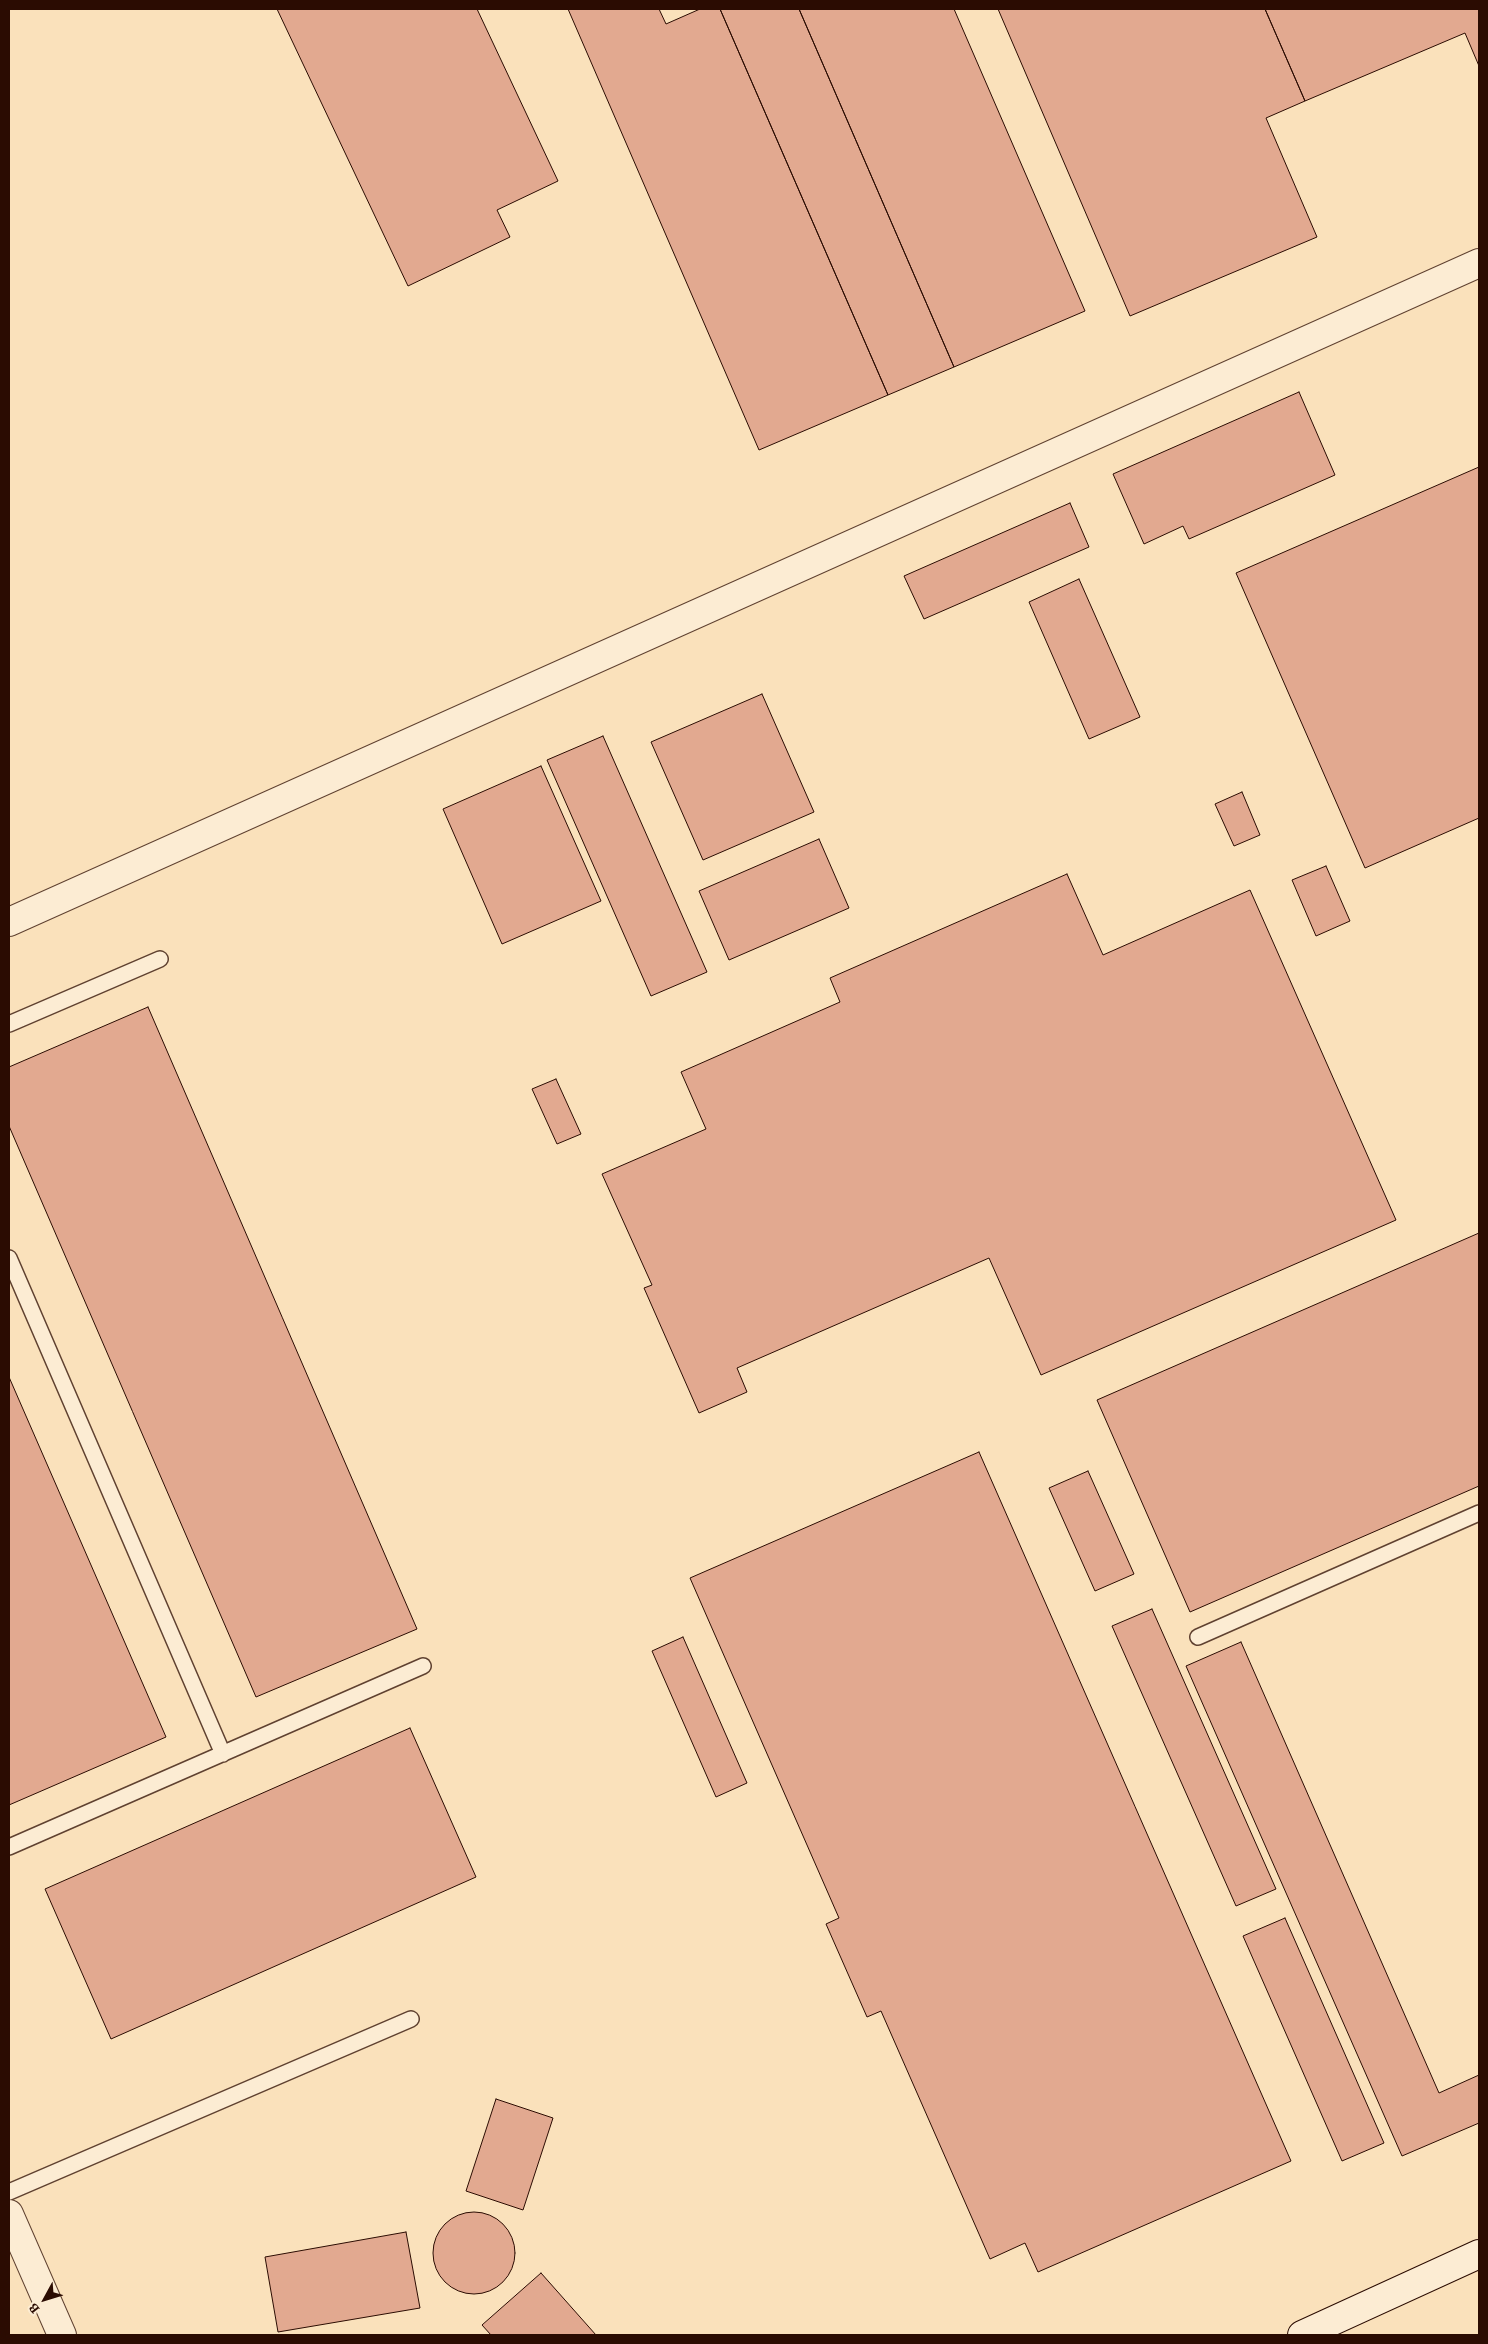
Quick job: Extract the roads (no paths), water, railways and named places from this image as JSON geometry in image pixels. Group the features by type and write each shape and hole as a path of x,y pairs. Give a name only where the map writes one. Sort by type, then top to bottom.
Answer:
{"street":[{"path":"9,922 1479,263"},
{"path":"9,2214 62,2335"},
{"path":"1302,2335 1479,2254"}],"lane":[{"path":"9,1024 160,958"},
{"path":"9,1258 223,1754"},
{"path":"1198,1637 1479,1513"},
{"path":"9,1847 423,1666"},
{"path":"9,2192 411,2019"}]}
